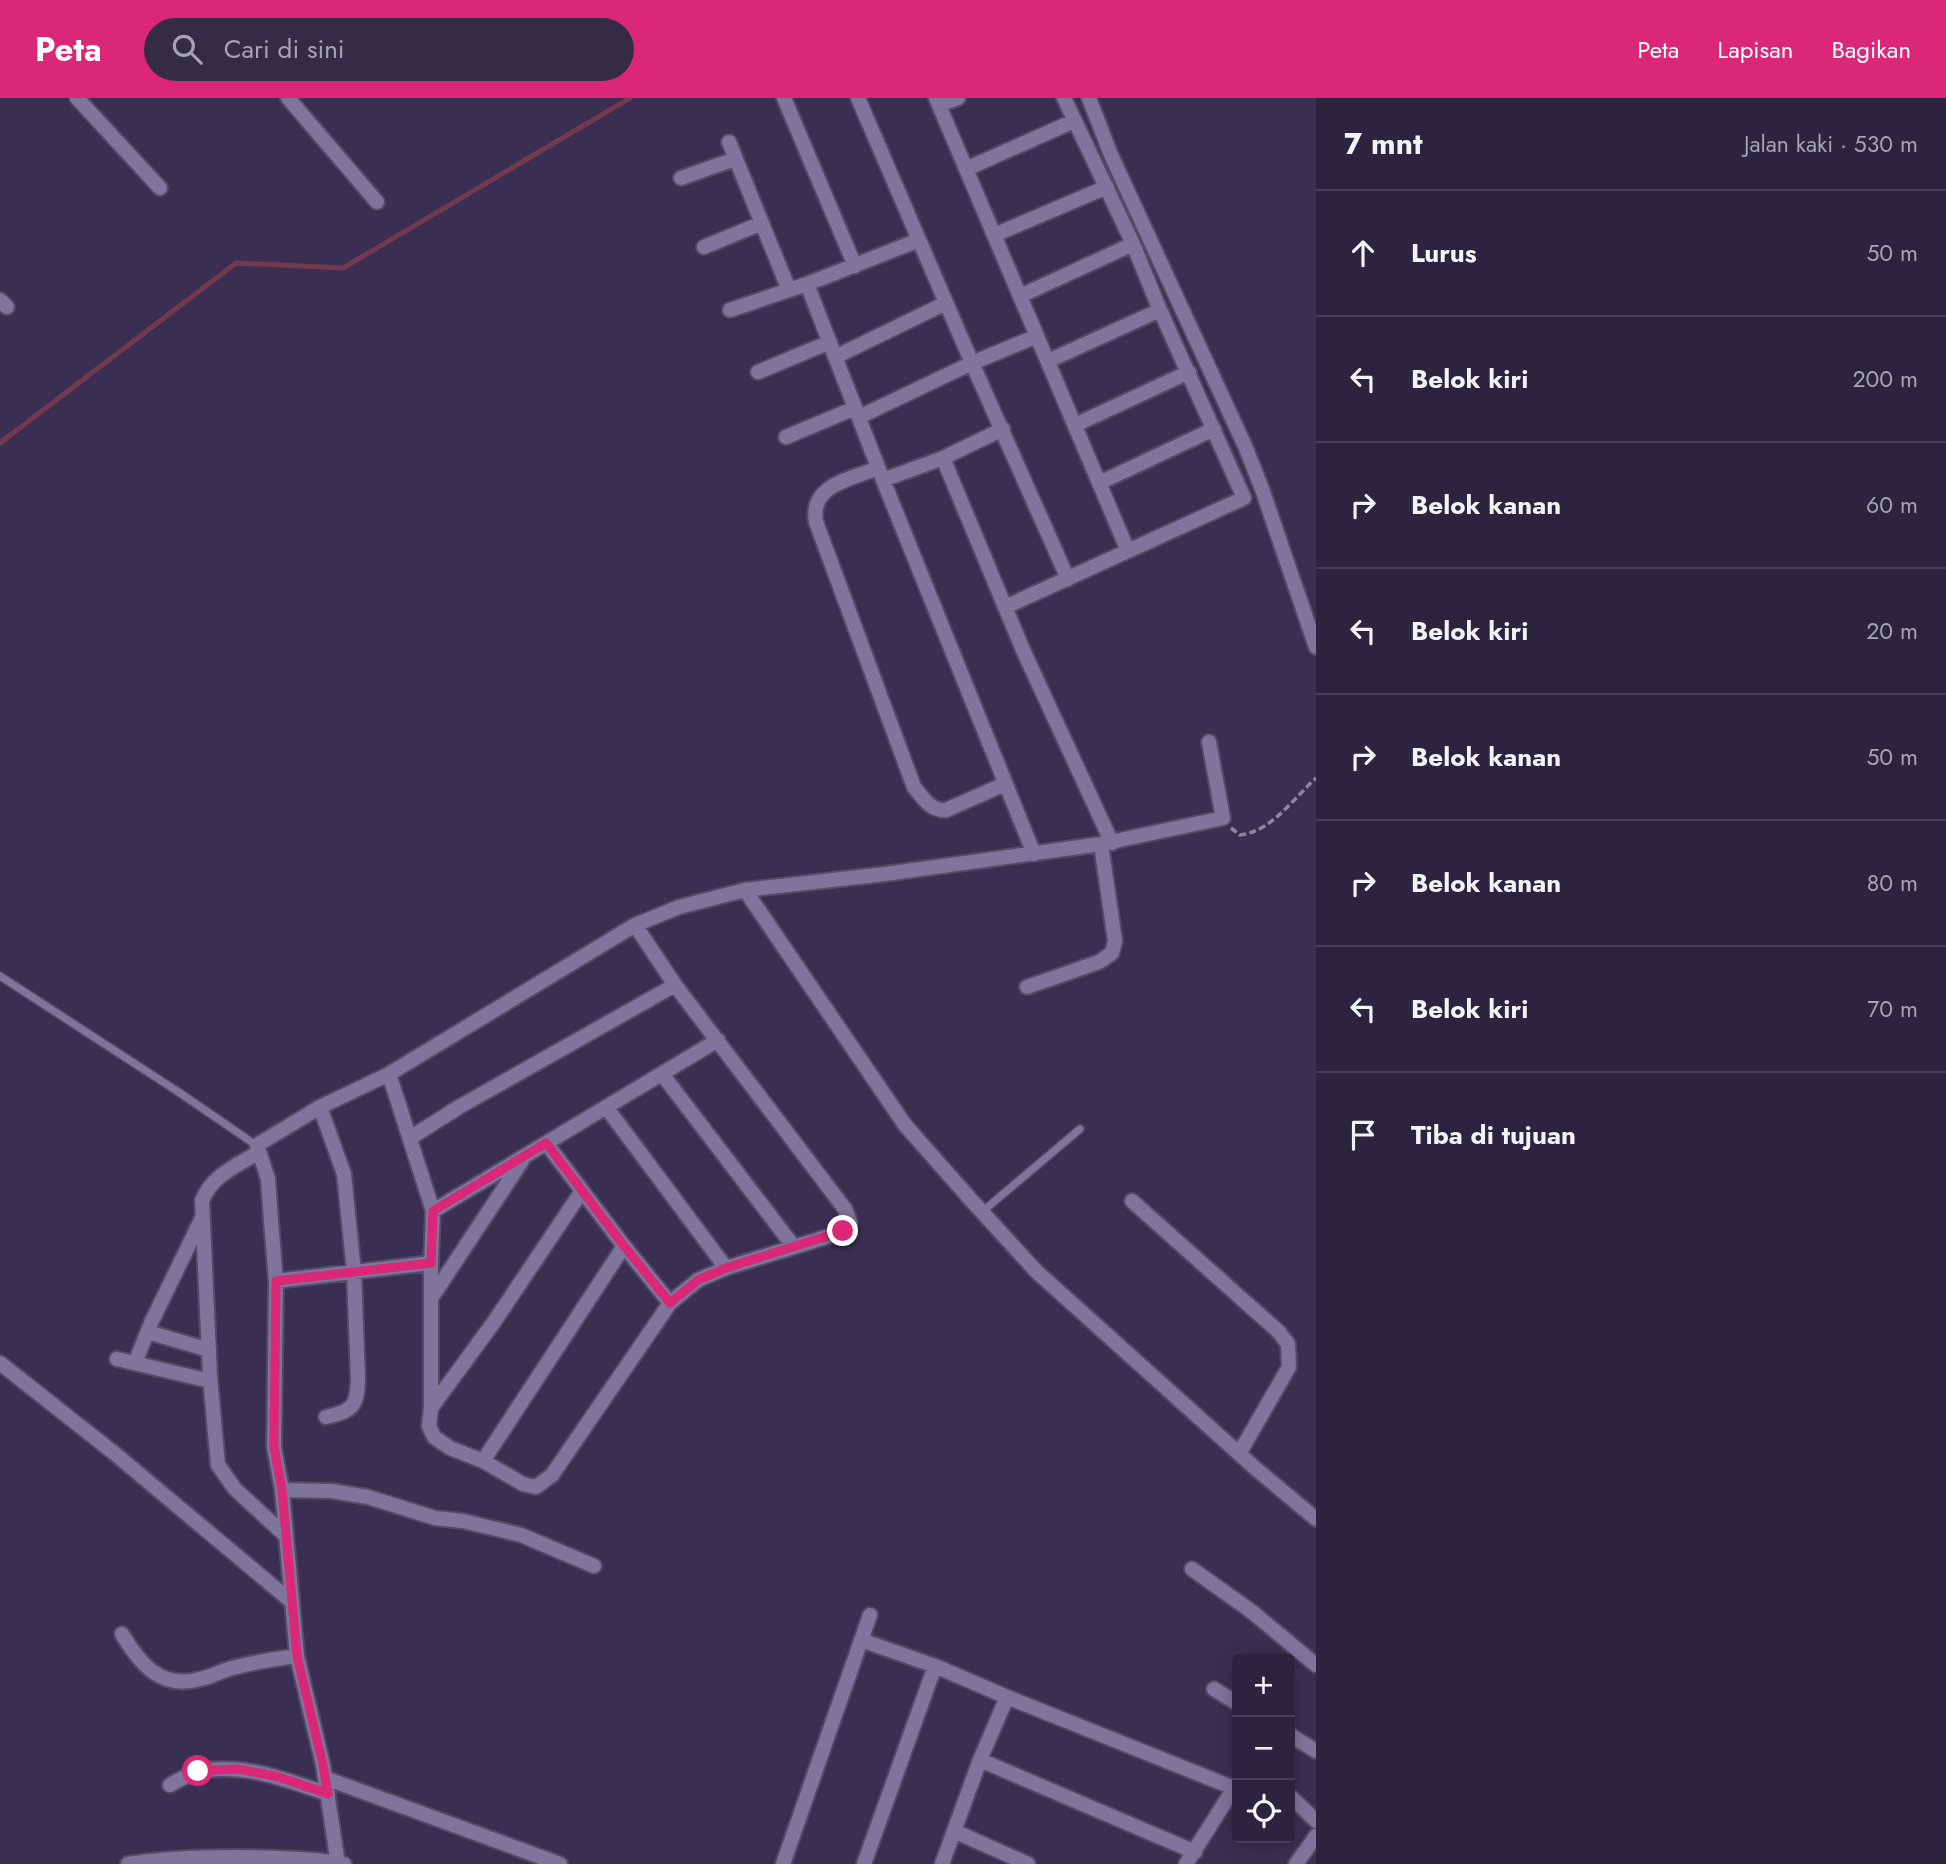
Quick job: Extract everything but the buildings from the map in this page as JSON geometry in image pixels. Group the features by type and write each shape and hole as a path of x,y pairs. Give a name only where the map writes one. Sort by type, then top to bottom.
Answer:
{"street":[{"path":"77,98 160,188"},
{"path":"288,98 377,202"},
{"path":"784,98 855,266"},
{"path":"858,98 1068,579"},
{"path":"958,98 937,102 1128,551"},
{"path":"1005,607 1244,498 1133,244 1064,98"},
{"path":"1089,98 1111,155 1245,446 1316,647"},
{"path":"966,169 1074,121"},
{"path":"729,142 789,290"},
{"path":"681,178 736,159"},
{"path":"994,235 1107,187"},
{"path":"704,247 762,223"},
{"path":"730,310 807,284 919,240"},
{"path":"1020,296 1133,244"},
{"path":"807,284 1034,854"},
{"path":"835,357 946,303"},
{"path":"1048,362 1160,310"},
{"path":"786,437 857,413 1037,336"},
{"path":"758,372 830,342"},
{"path":"1075,425 1189,372"},
{"path":"1003,429 943,458 827,489 817,500 814,510 914,787 930,806 938,811 1005,784"},
{"path":"1100,483 1214,429"},
{"path":"943,458 1107,844 1115,941 1112,953 1099,962 1027,987"},
{"path":"286,1536 235,1489 218,1465 210,1381 202,1200 206,1188 217,1177 320,1107 389,1074 635,925 679,907 745,890 1107,844 1223,818 1209,742"},
{"path":"745,890 905,1125 1036,1270 1239,1454 1316,1519"},
{"path":"389,1074 433,1211 429,1426 434,1437 450,1448 483,1461 523,1484 536,1487 552,1475 670,1303 698,1280 726,1268 843,1231 850,1222 845,1209 674,985 635,925"},
{"path":"410,1138 459,1107 674,985"},
{"path":"433,1211 718,1040"},
{"path":"662,1074 794,1247"},
{"path":"320,1107 344,1174 354,1272 357,1394 347,1413 326,1417"},
{"path":"606,1107 726,1268"},
{"path":"546,1143 670,1303"},
{"path":"128,1864 253,1861 340,1864 325,1778 297,1656 282,1490 274,1447 276,1281 268,1180 258,1149"},
{"path":"432,1297 525,1156"},
{"path":"430,1408 495,1322 582,1191"},
{"path":"1132,1200 1279,1332 1288,1344 1289,1367 1239,1454"},
{"path":"135,1363 203,1216"},
{"path":"483,1461 624,1246"},
{"path":"276,1281 431,1263"},
{"path":"148,1332 209,1350"},
{"path":"117,1359 210,1381"},
{"path":"0,1363 114,1453 292,1602"},
{"path":"282,1490 331,1491 368,1497 435,1518 463,1521 521,1535 594,1566"},
{"path":"1192,1569 1251,1611 1316,1665"},
{"path":"783,1864 870,1615"},
{"path":"122,1634 136,1658 154,1674 174,1681 199,1680 230,1668 297,1656"},
{"path":"861,1640 1232,1785"},
{"path":"864,1864 934,1667"},
{"path":"1214,1689 1232,1700"},
{"path":"942,1864 980,1760 1007,1697"},
{"path":"1295,1738 1316,1751"},
{"path":"980,1760 1191,1858 1232,1793"},
{"path":"170,1785 198,1771 238,1769 279,1777 328,1794"},
{"path":"325,1778 560,1864"},
{"path":"1295,1801 1316,1821"},
{"path":"954,1831 1028,1864"},
{"path":"1296,1864 1316,1836"}],"lane":[{"path":"0,976 180,1093 258,1149"},
{"path":"983,1211 1080,1129"}],"path":[{"path":"1223,818 1240,835 1253,834 1316,778"}],"waterway":[{"path":"0,443 236,263 343,268 630,98"}],"route":[{"path":"198,1771 238,1769 279,1777 328,1794 297,1656 282,1490 274,1447 276,1281 431,1263 433,1211 546,1143 670,1303 698,1280 726,1268 843,1231"}]}
